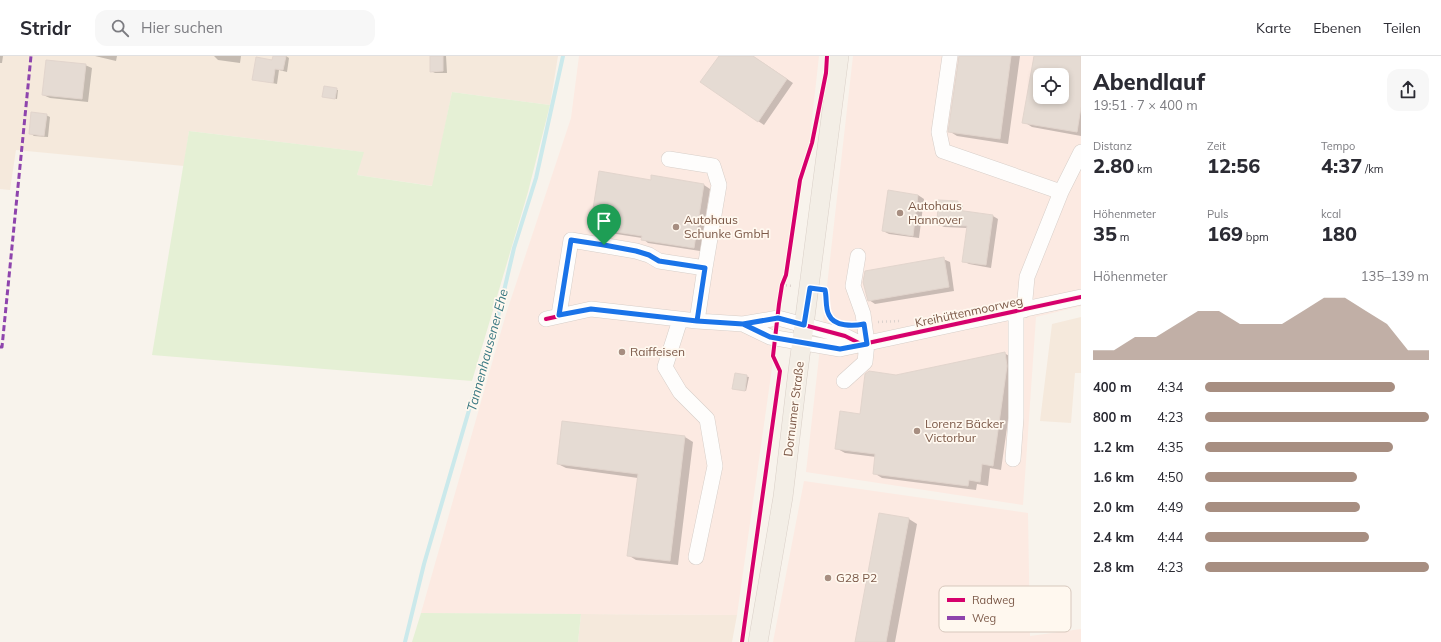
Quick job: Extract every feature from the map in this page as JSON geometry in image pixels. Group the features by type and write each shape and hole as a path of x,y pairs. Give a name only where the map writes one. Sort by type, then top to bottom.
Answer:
{"main road":[{"name":"Dornumer Straße","path":"758,642 784,496 803,334 839,56"}],"street":[{"path":"950,56 939,132 943,151 1061,192"},
{"path":"1013,459 1020,311 1027,277 1061,192 1081,152"},
{"path":"669,159 713,166 719,185 697,321"},
{"path":"705,268 659,261 649,255 636,251 571,240 552,317 591,309 680,320 743,324 778,318 803,334"},
{"path":"844,381 865,362 863,314 853,286 858,256"},
{"name":"Kreihüttenmoorweg","path":"864,344 1081,298"},
{"path":"680,320 665,366 680,392 707,419 715,466 696,557"},
{"path":"743,324 770,337 803,334 845,336 864,344"}],"path":[{"path":"782,285 825,290 829,316 834,321"},
{"path":"864,324 906,321"}],"shaded area":[{"path":"0,56 558,56 550,105 452,92 433,186 357,175 363,152 189,131 184,166 16,150 10,190 0,189"},
{"path":"579,56 819,56 809,146 800,170 737,615 421,613 506,314 571,118"},
{"path":"853,56 1081,56 1081,306 1036,317 1023,505 806,472"},
{"path":"1081,317 1081,373 1075,373 1071,423 1040,421 1052,324"},
{"path":"804,481 1028,513 1029,586 939,586 939,632 1030,632 1030,636 1071,632 1071,630 1081,629 1081,642 773,642"},
{"path":"581,614 737,615 732,642 578,642"}],"green space":[{"path":"452,92 550,105 528,192 472,381 152,355 189,131 364,152 357,175 432,186"},
{"path":"421,613 581,614 578,642 412,642"}],"building":[{"path":"273,56 286,56 283,70 275,69 273,83 252,80 256,57 272,60"},
{"path":"430,56 443,56 443,71 430,72"},
{"path":"719,56 753,56 787,79 758,122 700,82"},
{"path":"959,56 1011,56 1000,139 948,132"},
{"path":"1034,56 1081,56 1081,107 1077,132 1022,123"},
{"path":"46,60 86,64 82,99 42,95"},
{"path":"324,86 337,88 335,99 322,97"},
{"path":"31,112 47,114 44,136 29,134"},
{"path":"599,171 651,180 651,175 704,184 694,248 641,240 642,236 590,228"},
{"name":"Autohaus Hannover","path":"888,190 918,195 913,236 882,231"},
{"path":"938,200 958,201 957,210 993,215 986,265 962,262 967,226 937,225"},
{"path":"944,257 949,287 868,301 863,282 865,271"},
{"name":"Lorenz Bäcker Victorbur","path":"1005,352 1007,366 993,466 982,464 980,482 969,480 968,486 873,474 875,454 835,449 840,411 860,414 865,374 869,371 896,375"},
{"path":"735,373 747,375 745,391 732,389"},
{"path":"562,421 685,436 670,561 627,556 638,474 557,464"},
{"path":"879,513 909,518 886,642 855,642"}],"waterway":[{"name":"Tannenhausener Ehe","path":"405,642 424,564 474,393 493,338 514,248 536,178 563,56"}],"marked path":[{"path":"0,347 2,347 31,56"}],"cycle path":[{"path":"742,642 780,371 773,356 779,304 782,285 786,275 800,180 812,143 826,73 827,56"},
{"path":"776,338 840,349 1081,297"},
{"path":"546,319 591,309 697,321 743,324 778,318 845,336 861,344"}],"place":[{"name":"Autohaus Hannover","path":"900,213"},
{"name":"Autohaus Schunke GmbH","path":"676,227"},
{"name":"Raiffeisen","path":"622,352"},
{"name":"Lorenz Bäcker Victorbur","path":"917,431"},
{"name":"G28 P2","path":"828,578"}],"route":[{"path":"604,245 571,240 559,315 591,309 697,321 743,324 778,318 804,325 810,288 825,290 829,316 834,321 856,326 864,324 867,344 840,349 770,337 743,324 697,321 705,268 659,261 649,255 636,251 604,245"}]}
